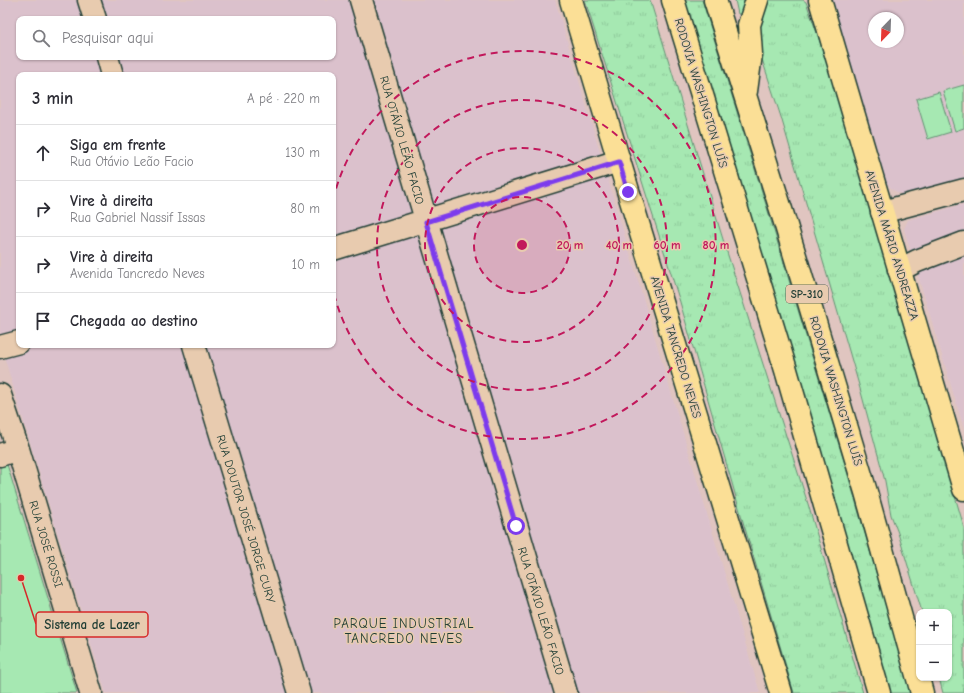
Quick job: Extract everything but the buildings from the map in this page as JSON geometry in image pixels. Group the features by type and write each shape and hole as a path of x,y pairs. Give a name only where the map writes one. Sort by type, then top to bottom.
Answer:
{"main road":[{"name":"AVENIDA TANCREDO NEVES","path":"571,0 619,162 782,693"},
{"name":"RODOVIA WASHINGTON LUÍS","path":"673,0 786,370 879,693"},
{"name":"RODOVIA WASHINGTON LUÍS","path":"715,0 784,219 861,477 922,693"},
{"path":"745,96 752,54 749,25 757,0"},
{"name":"AVENIDA MÁRIO ANDREAZZA","path":"820,0 899,270 963,479"}],"street":[{"path":"90,0 94,16"},
{"name":"RUA OTÁVIO LEÃO FACIO","path":"361,0 566,693"},
{"path":"108,60 111,72"},
{"path":"336,248 426,222 619,162"},
{"path":"882,212 964,190"},
{"path":"899,270 917,261 964,243"},
{"path":"0,347 16,343"},
{"name":"RUA DOUTOR JOSÉ JORGE CURY","path":"195,348 299,693"},
{"name":"RUA JOSÉ ROSSI","path":"0,395 9,452 91,693"}],"shaded area":[{"path":"0,0 555,0 760,693 106,693 0,343"},
{"path":"831,0 964,0 964,179 909,194 901,194 893,190 887,184 880,168"},
{"path":"964,204 964,429 904,229 908,220"}],"green space":[{"path":"585,0 650,0 725,246 808,504 863,693 794,693 680,302"},
{"path":"680,0 702,0 846,468 911,693 888,693"},
{"path":"735,0 746,0 743,6 742,14 738,14"},
{"path":"768,0 803,0 806,2 831,73 964,527 964,693 943,693 940,681 952,681 952,609 921,609 891,515 885,481 861,392 781,117 757,44 757,31"},
{"path":"964,85 964,128 955,131 943,91"},
{"path":"939,92 951,132 928,139 916,99"},
{"path":"6,461 77,693 0,693 0,463"}],"place":[{"name":"Sistema de Lazer","path":"21,578"}],"district":[{"name":"PARQUE INDUSTRIAL TANCREDO NEVES","path":"404,630"}],"route":[{"path":"516,526 426,222 619,162 628,192"}]}
